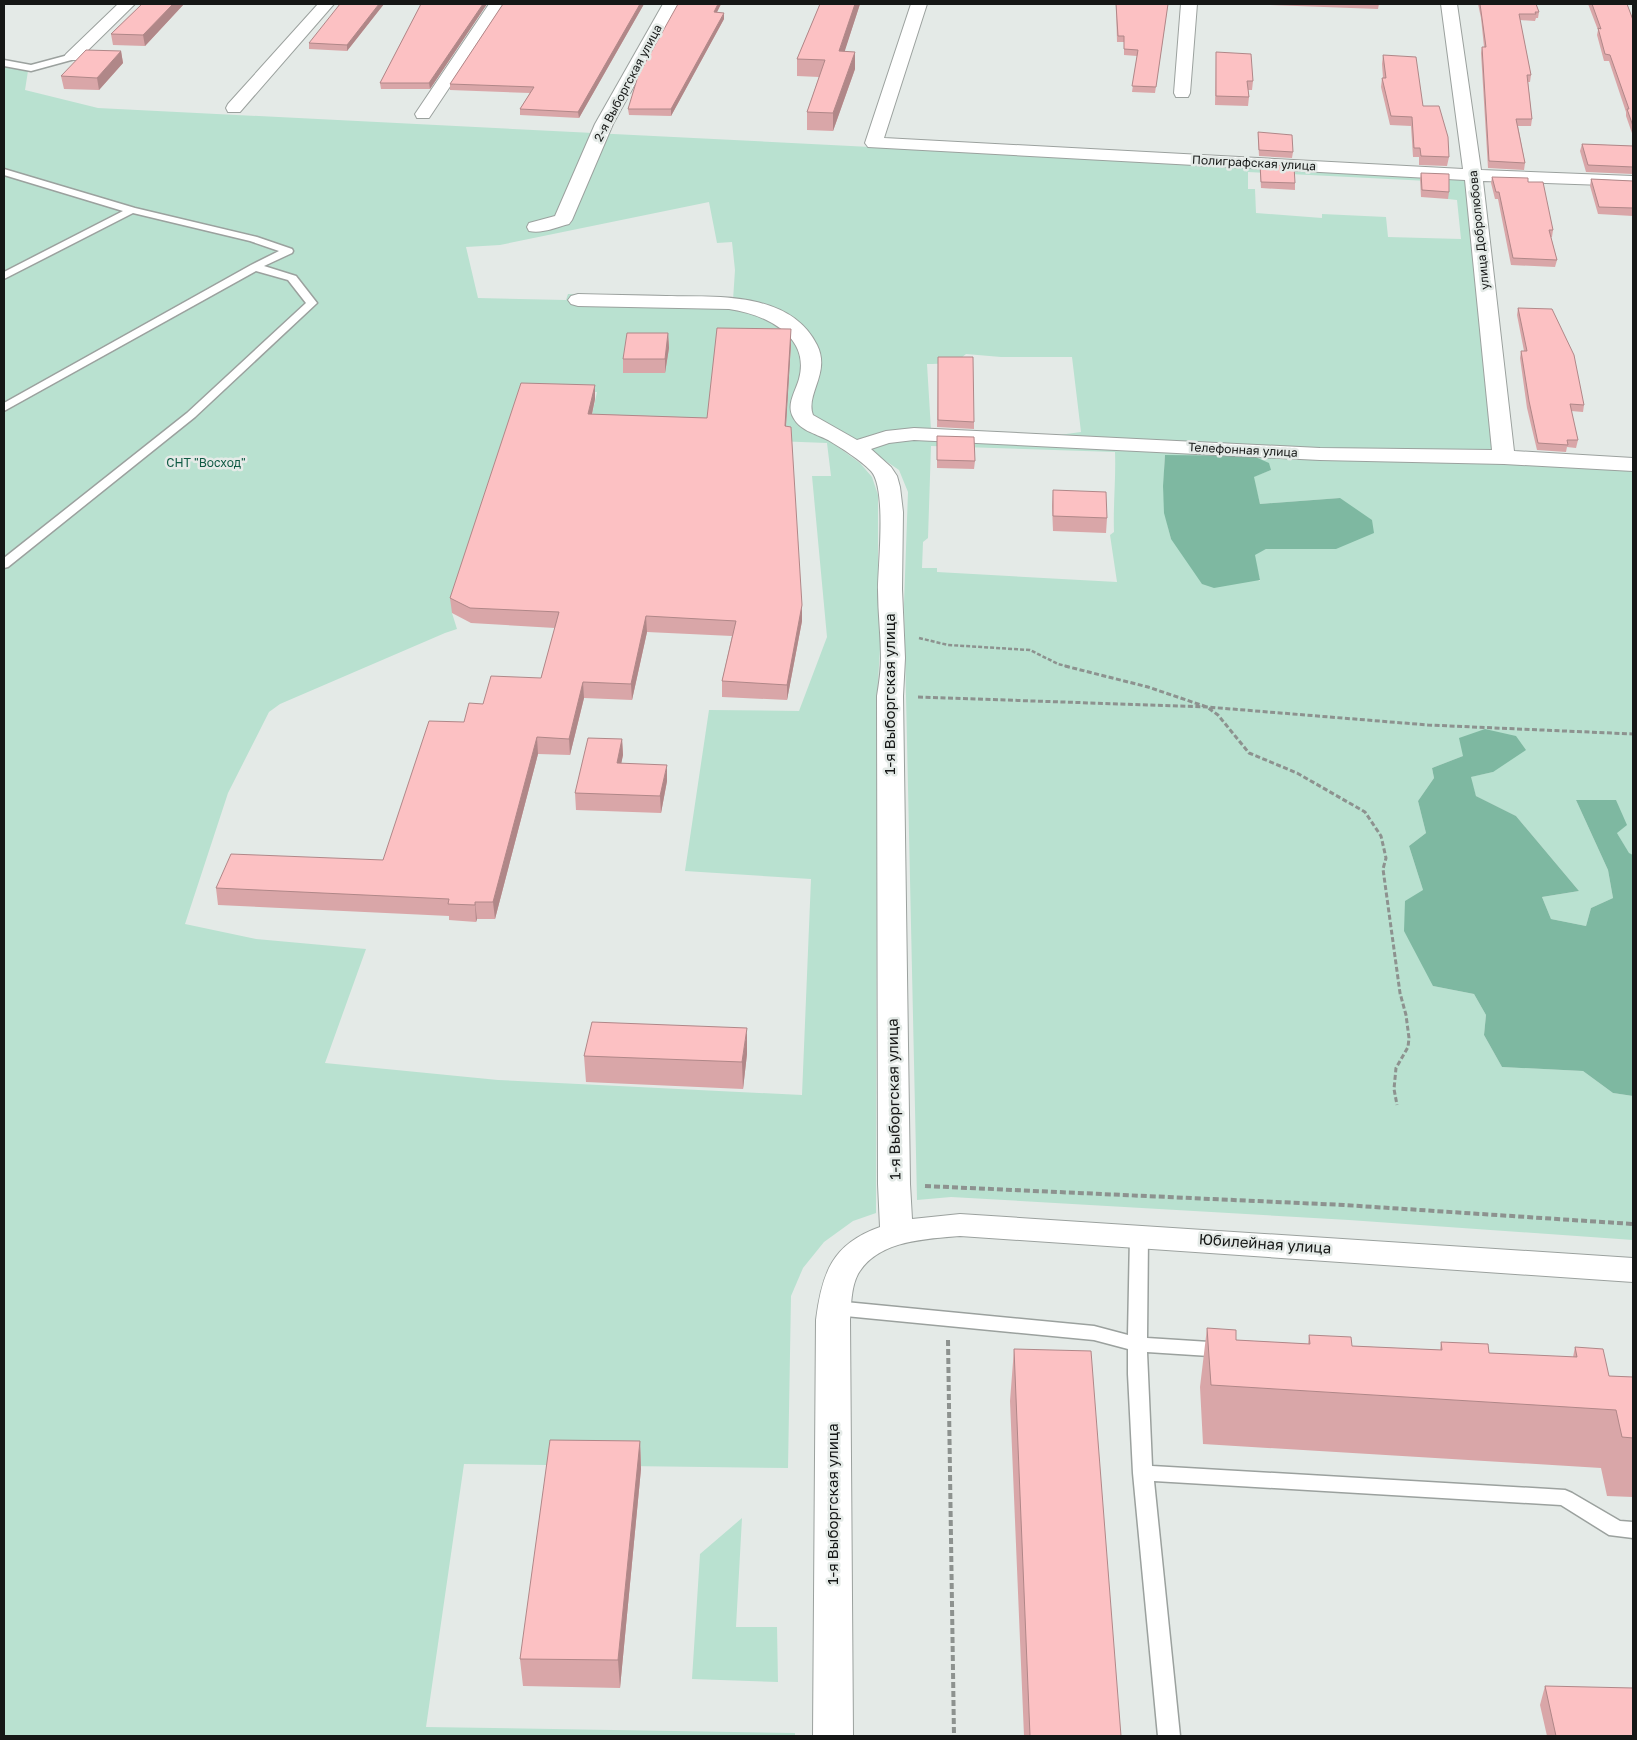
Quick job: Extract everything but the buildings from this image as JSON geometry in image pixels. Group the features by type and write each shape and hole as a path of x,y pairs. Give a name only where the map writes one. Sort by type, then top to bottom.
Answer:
{"street":[{"path":"72,57 127,4"},
{"path":"234,108 326,4"},
{"path":"423,114 497,4"},
{"name":"2-я Выборгская улица","path":"536,227 563,220 604,124 671,4"},
{"name":"Полиграфская улица","path":"919,4 874,143 1633,181"},
{"path":"1182,93 1189,4"},
{"name":"улица Добролюбова","path":"1449,4 1472,174 1504,457"},
{"name":"1-я Выборгская улица","path":"578,300 729,303 744,305 765,312 798,332 809,350 812,363 810,377 801,406 804,417 812,425 831,433 882,469 889,484 892,634 890,696 894,1184 897,1233 865,1249 852,1259 843,1271 835,1308 833,1335 833,1736"},
{"name":"Телефонная улица","path":"854,448 886,437 914,434 1320,454 1504,457 1633,465"},
{"name":"Юбилейная улица","path":"897,1233 918,1228 960,1225 1633,1270"}],"lane":[{"path":"4,64 31,68 72,57"},
{"path":"4,172 132,210 253,239 288,251 255,267 4,408"},
{"path":"4,276 132,210"},
{"path":"4,564 190,414 312,303 292,278 255,267"},
{"path":"1139,1236 1136,1344 1143,1473 1170,1736"},
{"path":"835,1308 1094,1333 1136,1344 1246,1351"},
{"path":"1143,1473 1565,1498 1616,1529 1633,1530"}],"path":[{"path":"892,634 912,636 948,645 1030,650 1058,664 1148,687 1207,707 1218,715 1249,753 1297,773 1365,812 1381,836 1386,858 1382,869 1400,993 1406,1015 1409,1038 1408,1047 1396,1068 1394,1089 1397,1105"},
{"path":"890,696 1207,707 1428,725 1633,734"},
{"path":"894,1184 1335,1205 1633,1224"},
{"path":"947,1320 954,1736"}],"green space":[{"name":"СНТ \"Восход\"","path":"4,67 28,71 25,90 98,108 1465,177 1496,453 1421,454 884,433 838,447 860,463 872,477 878,495 878,605 881,634 877,696 876,1213 853,1221 824,1242 803,1268 791,1296 788,1468 464,1464 426,1727 795,1733 795,1736 4,1736","holes":["1248,172 1448,182 1448,199 1457,200 1461,239 1388,237 1386,217 1322,214 1322,218 1256,213 1255,189 1248,189","709,202 717,243 732,242 735,270 733,300 568,294 566,300 478,298 466,247 500,245","966,354 1001,357 1072,357 1081,432 1059,435 931,430 927,364 948,363","524,391 597,392 589,428 677,437 827,443 831,476 812,476 827,637 799,711 709,710 685,871 811,879 802,1095 498,1080 325,1063 366,949 256,939 185,924 228,793 269,712 280,704 457,629 452,613"]},
{"path":"914,439 1504,461 1633,471 1633,855 1629,854 1617,833 1576,800 1608,870 1613,898 1591,908 1586,926 1551,919 1542,897 1579,891 1516,816 1476,796 1470,777 1493,772 1463,756 1432,768 1434,778 1418,801 1426,833 1409,846 1423,890 1433,986 1474,994 1486,1015 1484,1035 1502,1067 1583,1071 1613,1093 1633,1096 1633,1240 1349,1220 951,1197 917,1200 904,604 908,492 899,470 868,449 891,442","holes":["931,446 1115,452 1114,532 1110,535 1117,582 937,572 937,568 922,568 923,542 928,538","1165,455 1271,470 1253,477 1260,504 1340,498 1336,549 1266,549 1254,554 1260,581 1171,539 1164,497"]},
{"path":"1165,455 1253,456 1269,463 1271,470 1254,477 1260,504 1340,498 1372,520 1374,533 1336,549 1266,549 1255,555 1260,580 1214,588 1202,584 1171,539 1164,513"},
{"path":"1485,729 1516,736 1526,750 1493,772 1471,777 1476,796 1516,816 1579,891 1542,897 1551,919 1586,926 1591,908 1613,898 1608,870 1576,800 1616,800 1627,825 1617,833 1629,853 1633,855 1633,1096 1613,1093 1583,1071 1502,1067 1484,1035 1486,1015 1474,994 1433,986 1404,931 1405,901 1423,890 1409,846 1426,833 1418,801 1434,778 1432,768 1463,756 1459,738"},
{"path":"742,1518 736,1627 777,1627 778,1682 692,1679 700,1554"}]}
